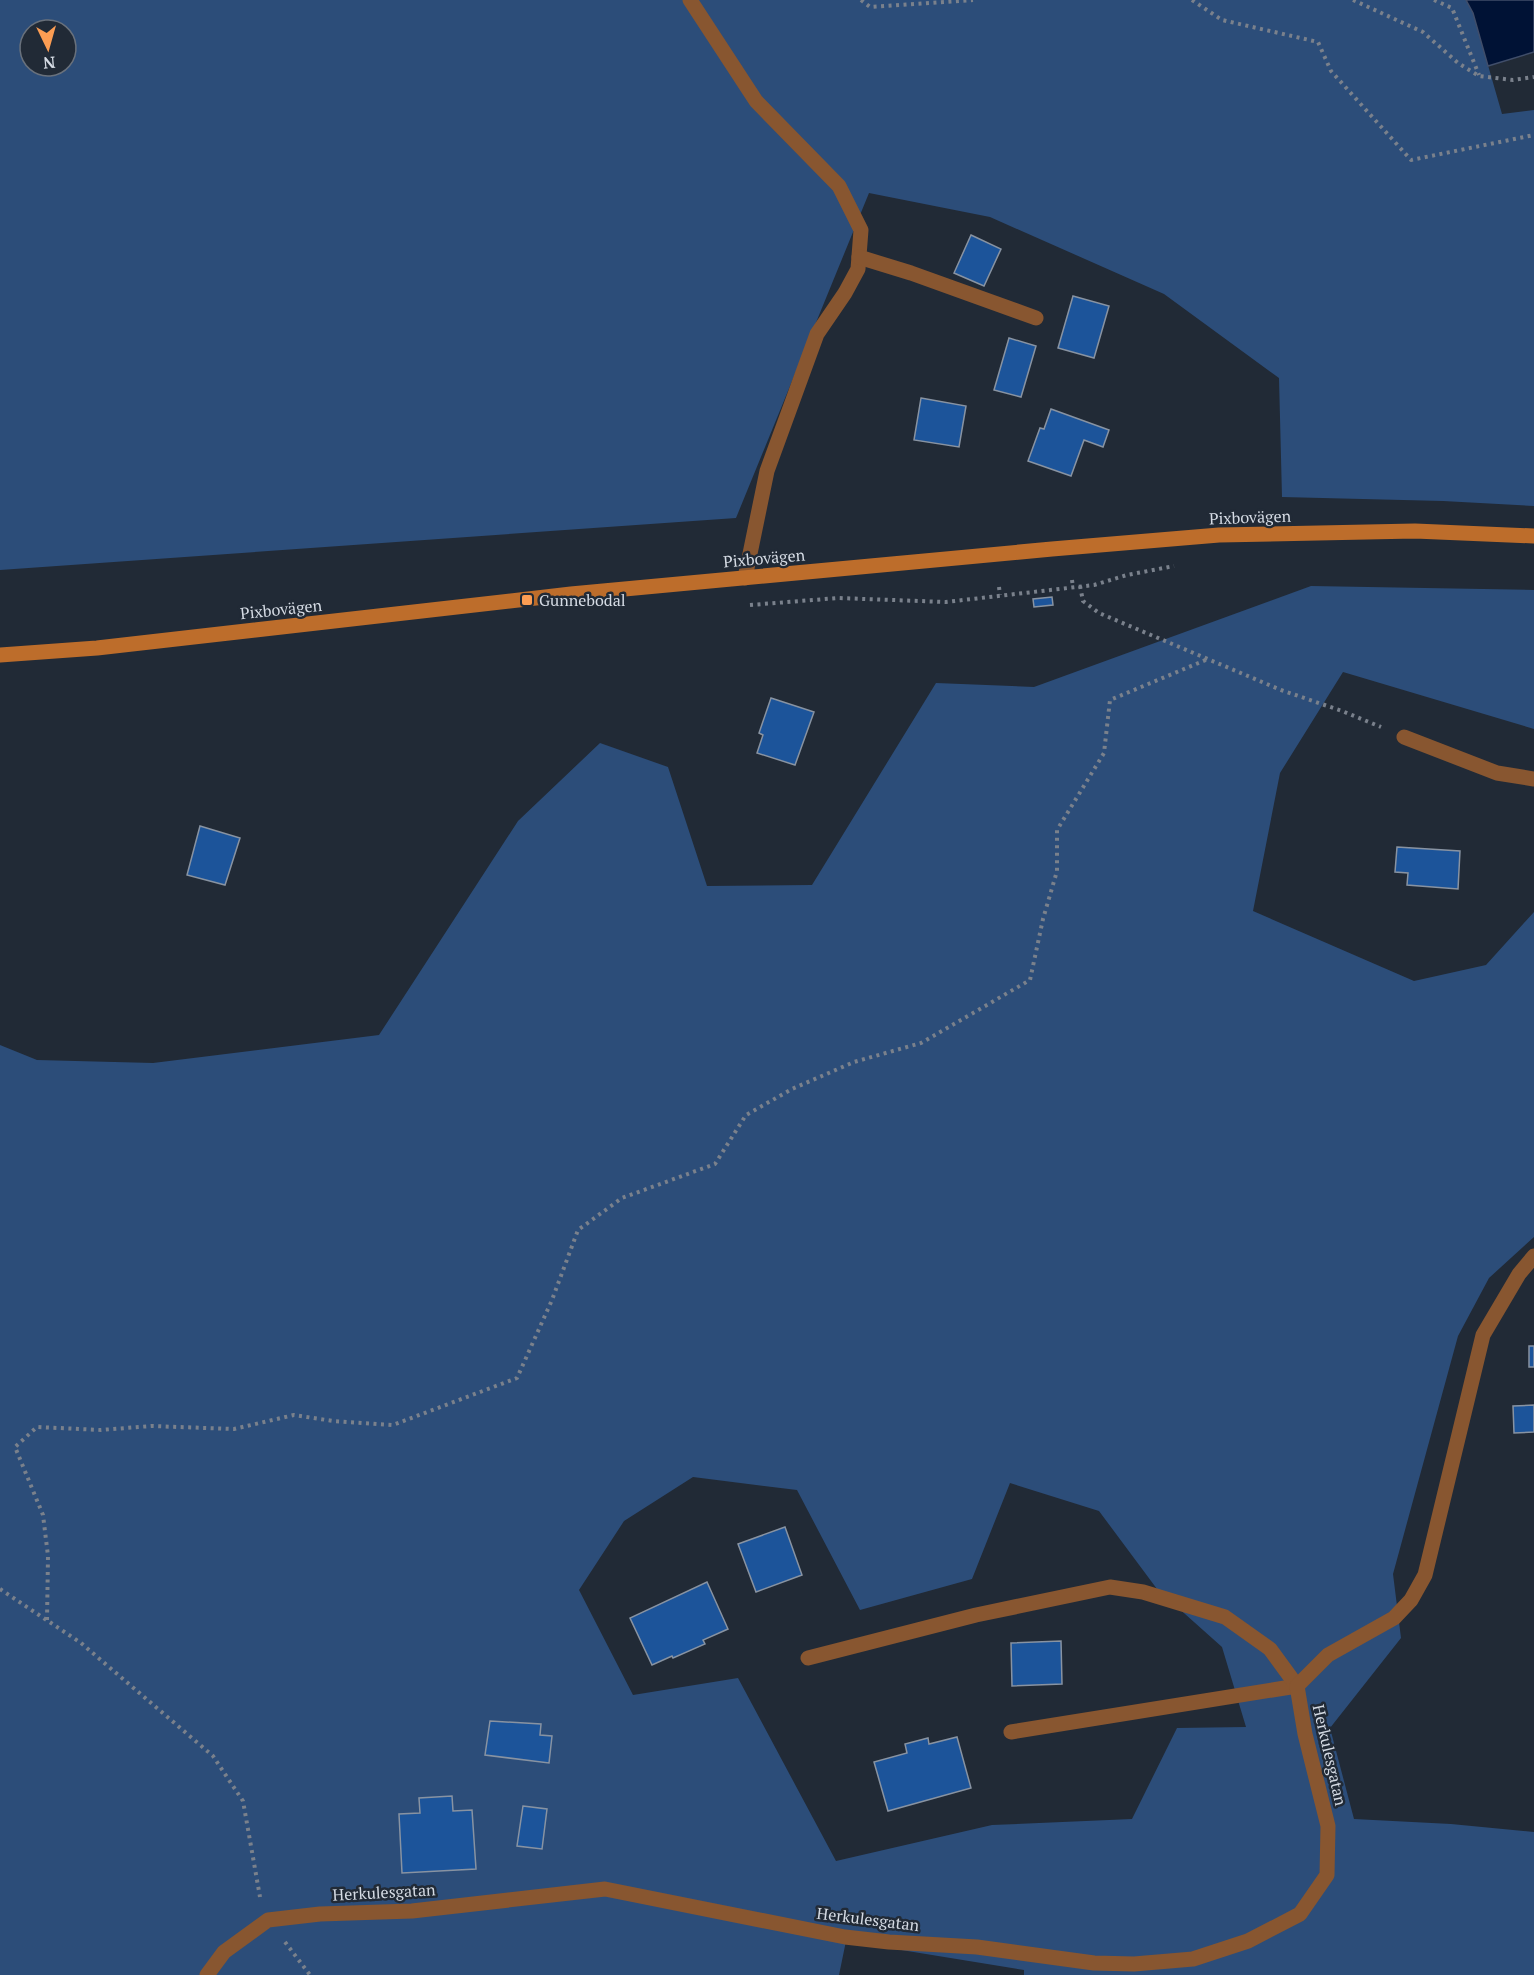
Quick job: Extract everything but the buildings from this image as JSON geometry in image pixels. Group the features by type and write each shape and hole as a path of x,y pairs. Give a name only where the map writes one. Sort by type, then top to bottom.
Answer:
{"street":[{"path":"690,0 756,101 839,186 861,230 858,269 817,334 767,471 745,578"},
{"path":"859,257 911,273 1036,318"},
{"name":"Pixbovägen","path":"0,656 87,649 571,594 1218,535 1414,531 1534,536"},
{"path":"1404,737 1497,773 1534,779"},
{"path":"1011,1732 1296,1686 1328,1655 1394,1618 1411,1600 1425,1575 1483,1335 1519,1274 1534,1256"},
{"name":"Herkulesgatan","path":"207,1975 224,1952 268,1920 320,1914 412,1911 605,1889 845,1937 977,1947 1094,1963 1134,1964 1193,1959 1248,1941 1300,1914 1327,1875 1328,1826 1305,1734 1296,1686 1270,1649 1225,1617 1143,1592 1110,1587 976,1616 808,1658"}],"path":[{"path":"861,0 870,7 973,0"},
{"path":"1192,0 1222,20 1318,42 1331,71 1411,159 1534,135"},
{"path":"1353,0 1424,32 1458,63 1479,76 1513,80 1534,77"},
{"path":"1434,0 1452,8 1479,76"},
{"path":"739,606 838,598 946,602 1094,585 1127,575 1182,565"},
{"path":"1072,580 1073,587"},
{"path":"1080,586 1083,601 1099,613 1281,690 1342,711 1404,737"},
{"path":"999,587 1000,595"},
{"path":"47,1620 48,1556 43,1515 15,1447 37,1427 101,1430 152,1426 234,1429 294,1415 333,1421 393,1425 517,1378 552,1300 579,1230 622,1198 715,1164 746,1115 792,1089 854,1062 921,1043 1029,980 1057,871 1057,830 1104,753 1110,700 1208,659"},
{"path":"0,1589 81,1643 213,1756 243,1801 258,1890 268,1920 310,1975"}],"shaded area":[{"path":"0,0 1466,0 1473,13 1502,114 1534,110 1534,506 1282,497 1279,378 1164,294 990,217 869,193 736,518 0,570"},
{"path":"1466,0 1534,0 1534,52 1488,66 1473,13"},
{"path":"1311,586 1534,590 1534,729 1343,672 1280,773 1253,911 1414,981 1486,965 1534,912 1534,1237 1489,1278 1458,1336 1393,1574 1401,1638 1330,1728 1354,1819 1451,1824 1534,1832 1534,1975 1024,1975 1024,1970 846,1941 839,1975 0,1975 0,1045 37,1060 153,1063 379,1035 518,821 600,743 668,767 707,886 812,885 936,683 1034,687","holes":["693,1477 797,1490 860,1610 972,1579 1010,1483 1099,1511 1157,1589 1222,1647 1246,1727 1177,1728 1132,1819 992,1825 836,1861 738,1678 633,1695 579,1590 624,1521"]}],"place":[{"name":"Gunnebodal","path":"527,600"}]}
